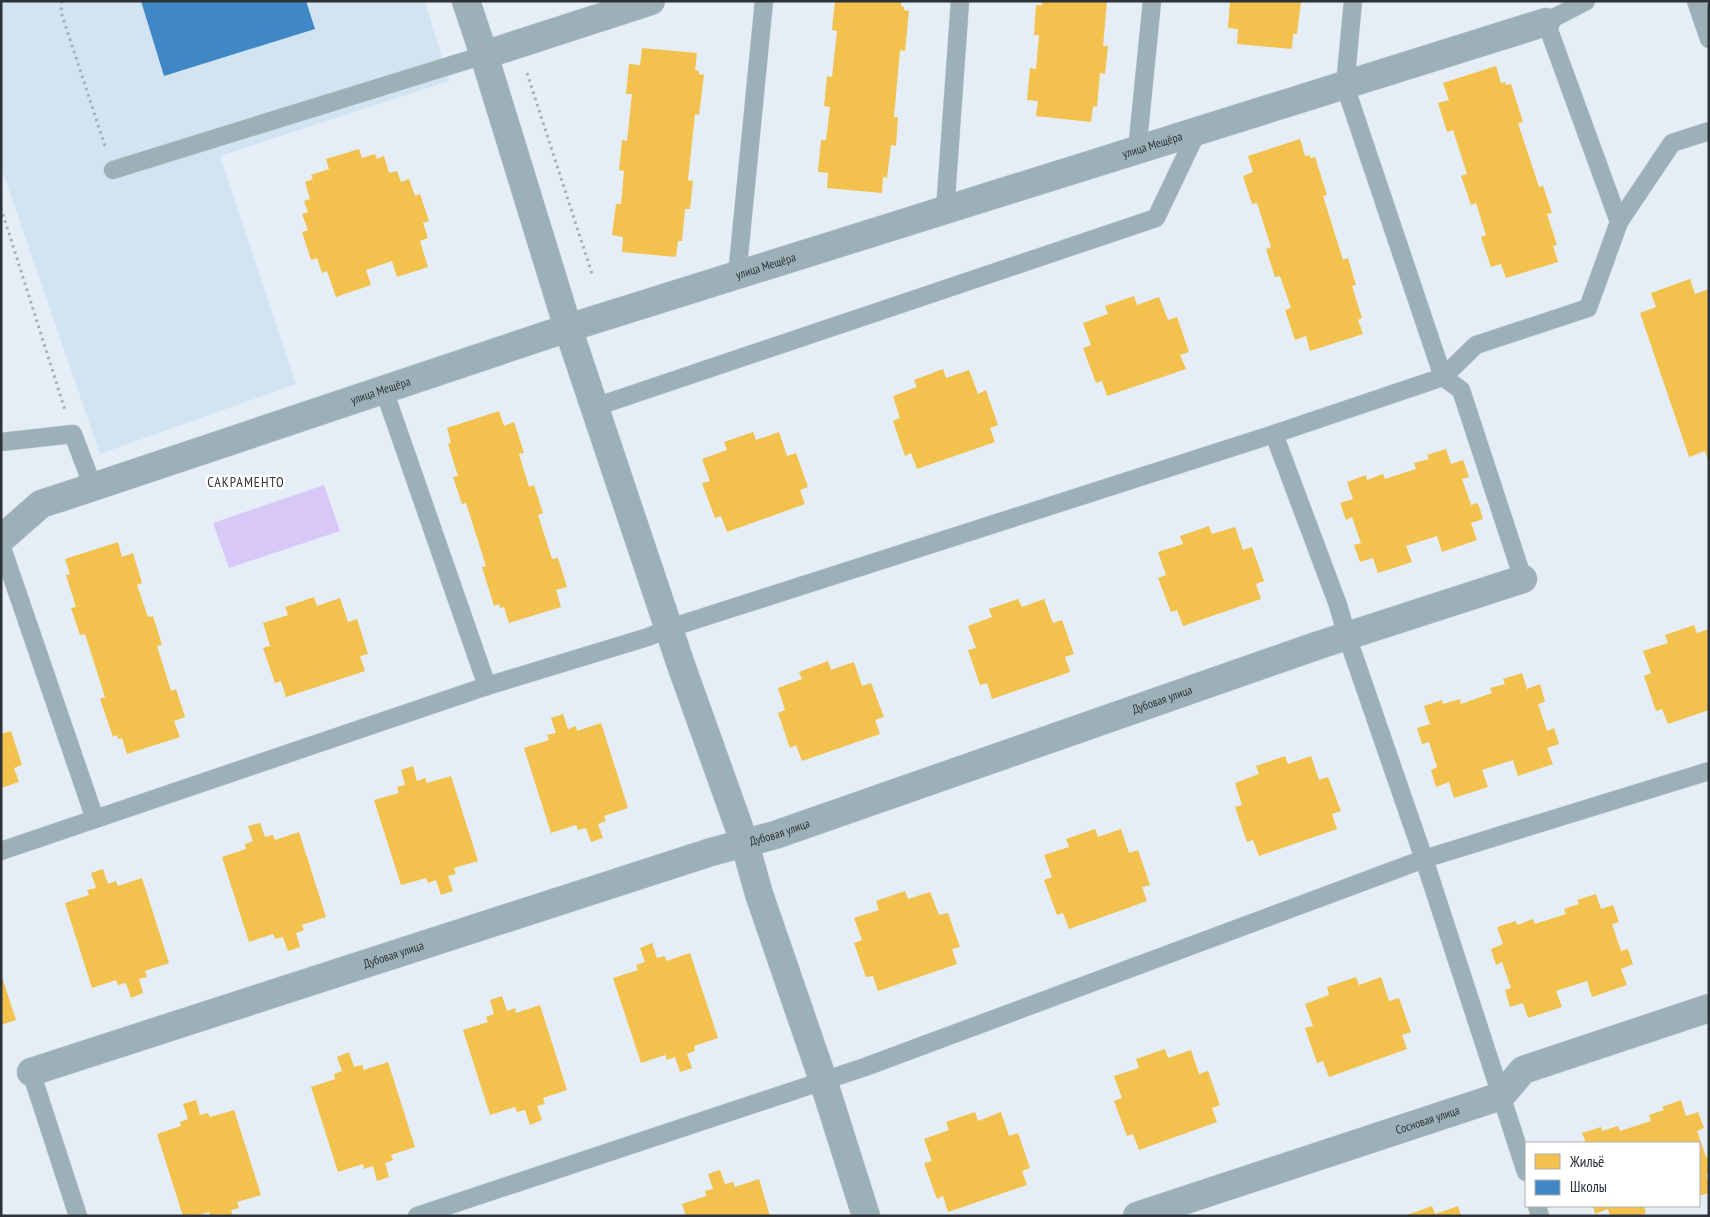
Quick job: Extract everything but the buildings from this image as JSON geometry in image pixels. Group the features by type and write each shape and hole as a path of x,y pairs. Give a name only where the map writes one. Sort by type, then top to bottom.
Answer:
{"street":[{"path":"466,1 568,328 744,844 759,894 823,1080 866,1216"},
{"path":"484,55 650,1"},
{"name":"улица Мещёра","path":"1,539 41,504 568,328 1546,22"},
{"name":"Дубовая улица","path":"31,1072 711,852 775,835 1346,636 1523,579"},
{"path":"1501,1096 1523,1070 1709,1008"},
{"name":"Сосновая улица","path":"1137,1216 1501,1096"}],"lane":[{"path":"737,276 764,1"},
{"path":"945,211 960,1"},
{"path":"1137,151 1152,1"},
{"path":"1353,1 1345,86 1443,377 1461,390 1523,579"},
{"path":"1586,1 1546,22 1619,222"},
{"path":"1696,1 1709,38"},
{"path":"113,170 484,55"},
{"path":"1,851 487,686 648,637 670,628 1274,434 1443,377 1476,345 1588,308 1619,222 1672,143 1709,131"},
{"path":"595,407 1156,218 1197,132"},
{"path":"384,390 487,686"},
{"path":"1,442 73,434 93,487"},
{"path":"1274,434 1338,606 1346,636 1424,859 1525,1169"},
{"path":"1,545 95,819"},
{"path":"417,1216 865,1067 1424,859 1709,771"},
{"path":"31,1072 78,1216"}],"path":[{"path":"62,1 61,12 113,170"},
{"path":"518,44 593,276"},
{"path":"1,208 73,434"}],"shaded area":[{"path":"1,1 425,1 449,81 220,156 296,384 100,454 1,167"},
{"path":"324,485 340,531 229,568 213,523"}],"district":[{"name":"САКРАМЕНТО","path":"246,482"}]}
